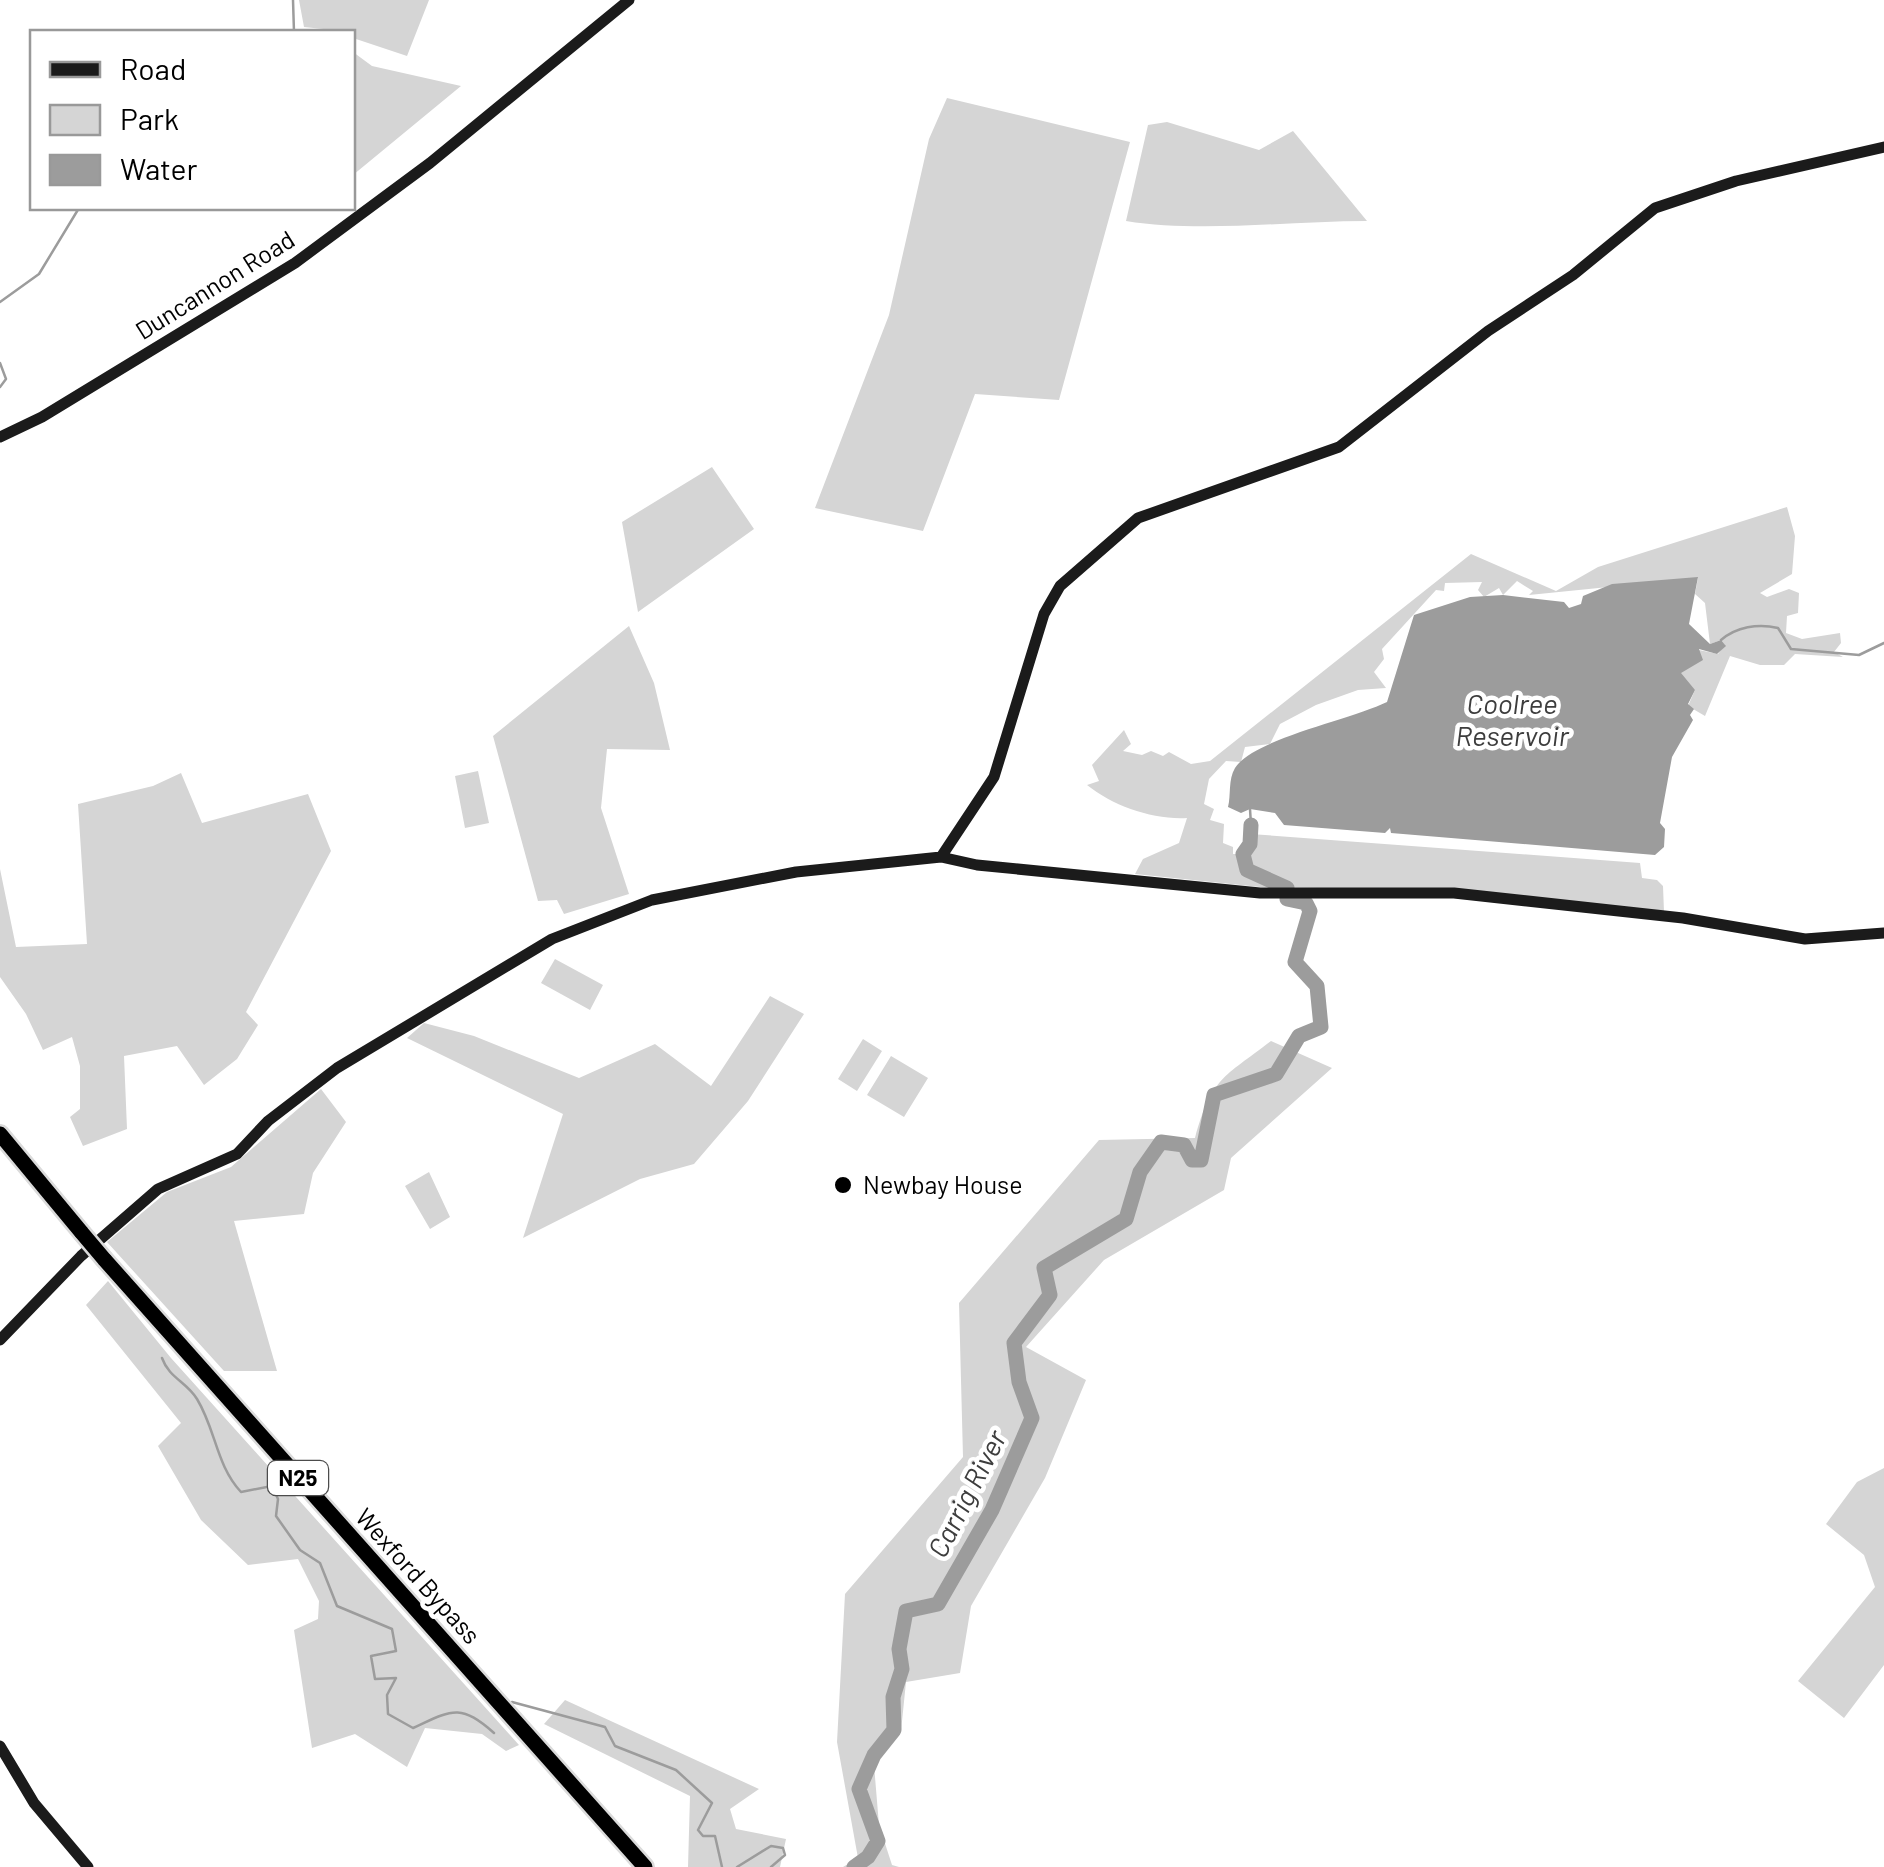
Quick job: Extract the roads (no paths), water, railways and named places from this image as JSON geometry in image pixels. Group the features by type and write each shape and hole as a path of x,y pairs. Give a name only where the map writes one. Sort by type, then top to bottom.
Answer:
{"highway":[{"name":"Wexford Bypass","path":"0,1134 104,1260 645,1867"}],"street":[{"name":"Duncannon Road","path":"0,438 42,417 295,263 430,163 629,0"},
{"path":"941,857 994,777 1044,614 1060,586 1138,518 1339,447 1488,330 1573,275 1655,208 1736,182 1884,147"},
{"path":"0,1340 80,1256 158,1190 237,1154 268,1121 337,1068 552,939 652,900 796,872 941,857 977,866 1260,893 1454,893 1683,918 1805,939 1884,933"},
{"path":"0,1746 34,1803 88,1867"}],"water":[{"name":"Coolree Reservoir","path":"1698,577 1689,624 1710,644 1721,640 1726,646 1717,654 1699,649 1703,660 1681,673 1695,690 1688,704 1694,709 1690,715 1693,720 1672,757 1660,823 1665,829 1664,847 1655,855 1391,833 1390,828 1385,833 1284,825 1275,813 1250,809 1241,813 1228,807 1233,772 1245,758 1281,739 1387,702 1414,615 1470,597 1503,595 1564,602 1569,608 1581,604 1583,596 1612,584"}],"waterway":[{"path":"293,0 294,30"},
{"path":"0,302 39,274 78,210"},
{"path":"0,363 6,379 0,387"},
{"path":"1721,640 1740,629 1763,626 1778,628 1791,649 1859,655 1884,643"},
{"path":"1250,809 1251,825"},
{"name":"Carrig River","path":"1251,825 1250,844 1243,854 1247,870 1287,888"},
{"name":"Carrig River","path":"854,1867 868,1857 878,1841 859,1789 874,1755 894,1730 893,1697 902,1669 899,1649 906,1611 938,1604 992,1510 1032,1418 1019,1382 1014,1343 1050,1295 1044,1268 1126,1219 1140,1172 1161,1142 1184,1145 1192,1160 1201,1160 1214,1095 1276,1074 1299,1036 1321,1027 1317,986 1295,962 1310,911 1306,903 1287,899"},
{"path":"162,1358 197,1399 226,1470 241,1492 272,1486 278,1499 276,1516 300,1550 320,1563 337,1606 392,1629 396,1651 371,1656 375,1679 396,1678 387,1695 388,1714 413,1728 447,1714 464,1713 494,1733"},
{"path":"512,1702 605,1727 615,1746 676,1770 712,1803 698,1830 703,1836 715,1836 722,1867"},
{"path":"737,1867 771,1846 783,1848 785,1855 771,1867"}],"place":[{"name":"Newbay House","path":"843,1185"}]}
